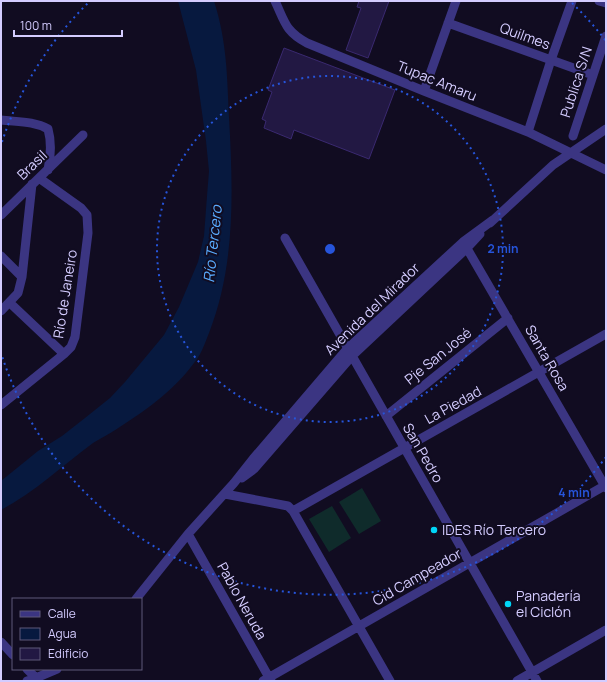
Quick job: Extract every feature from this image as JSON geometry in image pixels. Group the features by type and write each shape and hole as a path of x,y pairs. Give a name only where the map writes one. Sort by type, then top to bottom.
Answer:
{"street":[{"name":"Tupac Amaru","path":"275,1 286,26 294,36 307,43 528,132 606,170"},
{"path":"424,91 456,1"},
{"path":"528,132 572,1"},
{"path":"599,1 606,4"},
{"name":"Quilmes","path":"448,23 593,75"},
{"name":"Publica S/N","path":"573,136 606,36"},
{"path":"1,120 30,123 48,129 51,153 48,170"},
{"name":"Avenida del Mirador","path":"137,598 188,534 234,483 254,469 350,352 553,165 606,129"},
{"name":"Brasil","path":"1,215 83,135"},
{"path":"1,312 18,293 22,277 36,181"},
{"name":"Río de Janeiro","path":"1,405 64,354 71,347 75,337 88,233 87,215 81,208 36,181"},
{"name":"San Pedro","path":"285,238 534,677"},
{"name":"Santa Rosa","path":"465,245 605,486"},
{"path":"1,256 22,277"},
{"path":"10,303 64,354"},
{"name":"Pje San José","path":"386,416 508,318"},
{"name":"La Piedad","path":"293,511 606,334"},
{"name":"Cid Campeador","path":"268,680 605,486"},
{"path":"225,494 288,506 293,511 390,681"},
{"name":"Pablo Neruda","path":"188,534 268,680"},
{"path":"517,681 534,677 606,630"},
{"path":"1,642 12,654"},
{"path":"28,670 36,678"},
{"path":"27,681 55,670"}],"green space":[{"path":"362,488 381,521 359,534 339,502"},
{"path":"332,506 351,538 329,552 309,519"}],"water":[{"name":"Río Tercero","path":"178,1 214,1 222,31 226,59 232,199 231,226 224,280 218,307 209,333 203,349 196,360 186,374 167,393 135,417 93,443 26,495 1,510 1,481 38,451 62,436 110,398 164,335 179,307 198,262 204,236 209,171 196,70"}],"building":[{"path":"359,1 389,1 368,58 346,50 361,8 357,7"},
{"path":"284,48 395,90 369,159 294,130 291,139 264,128 266,121 262,119 272,92 268,90"}],"place":[{"name":"IDES Río Tercero","path":"434,530"},
{"name":"Panadería el Ciclón","path":"508,604"}]}
